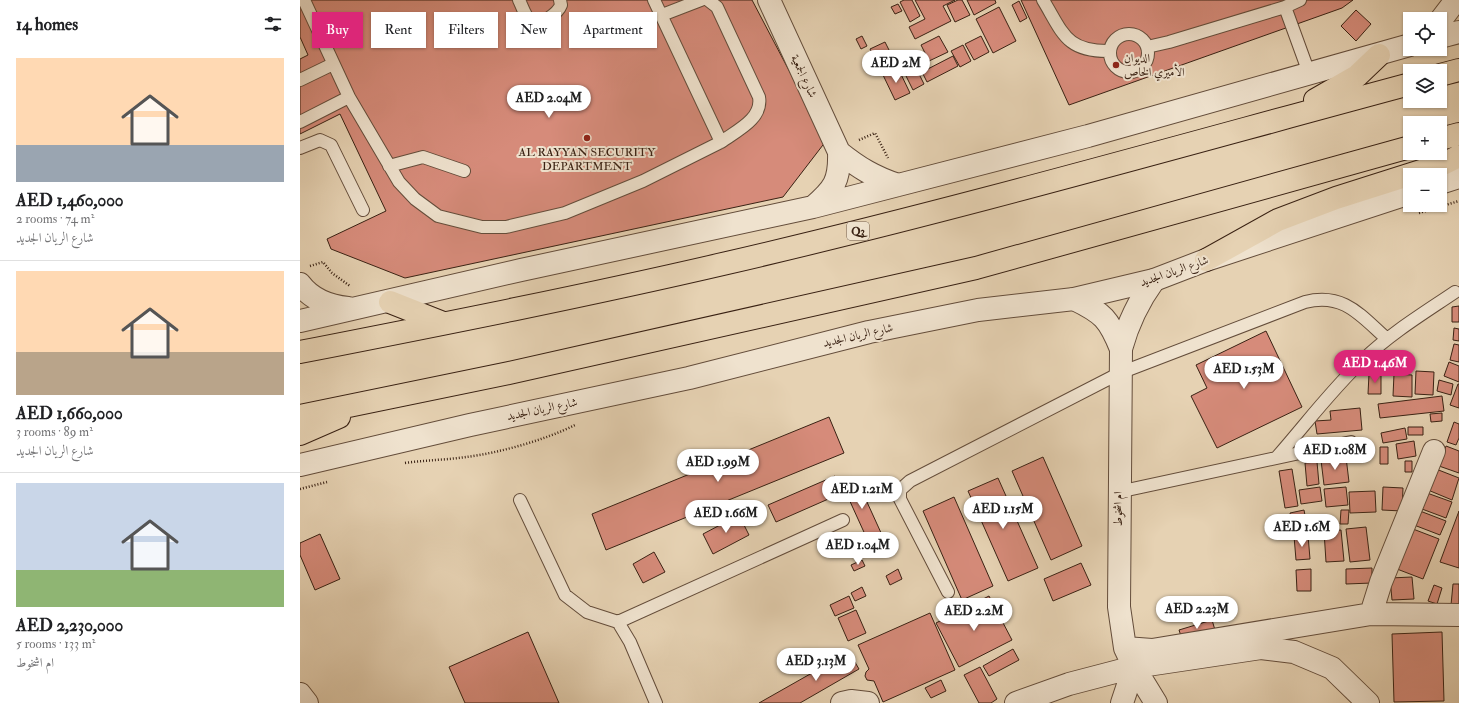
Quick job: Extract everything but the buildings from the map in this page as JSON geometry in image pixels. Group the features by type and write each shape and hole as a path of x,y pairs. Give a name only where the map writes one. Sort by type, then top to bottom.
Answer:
{"highway":[{"path":"1164,151 1315,100 1357,76 1379,55"},
{"path":"1447,74 1459,70"},
{"name":"Q3","path":"300,352 741,260 888,224 1403,86"},
{"path":"1447,137 1459,134"},
{"path":"300,416 509,373 976,268 1403,150"},
{"path":"1206,260 1278,220 1336,198 1443,164 1459,156"},
{"path":"390,302 443,323"},
{"path":"300,347 342,344"},
{"path":"300,434 380,399"}],"street":[{"name":"شارع الجمعية","path":"769,0 839,152 840,170 831,192 813,207"},
{"path":"1447,12 1456,0"},
{"path":"1447,35 1459,32"},
{"path":"300,321 390,302 521,270 813,207 1088,136 1403,47"},
{"name":"شارع الجمعية","path":"839,152 854,164 875,177 898,185"},
{"path":"1447,181 1459,177"},
{"name":"شارع الريان الجديد","path":"300,465 470,425 689,378 869,332 978,310 1074,299 1154,280 1206,260 1403,195"},
{"name":"ام اشخوط","path":"1154,280 1136,306 1128,324 1121,349 1118,492 1118,606 1129,658 1156,703"},
{"path":"300,284 318,300 338,307 354,309"},
{"name":"ام اشخوط","path":"1074,299 1096,309 1112,326 1121,349"},
{"path":"1371,614 1381,582 1434,451"},
{"path":"1016,703 1069,684 1129,658 1152,650 1371,614 1459,616"},
{"path":"1129,658 1261,648 1294,652 1332,668 1368,703"},
{"name":"ام اشخوط","path":"1122,703 1129,658"},
{"path":"300,694 307,703"},
{"path":"842,703 851,701 868,703"}],"lane":[{"path":"304,0 349,97 399,182 415,199 438,216 482,227 506,227 572,210 643,181 721,142 755,116 760,103 759,97 717,6 708,0"},
{"path":"519,0 532,22 537,22 554,15 561,5 560,0"},
{"path":"654,0 721,142"},
{"path":"662,15 701,0"},
{"path":"1043,0 1068,40 1083,49 1110,51"},
{"path":"1147,47 1169,42 1285,7 1300,0"},
{"path":"1285,7 1310,74"},
{"path":"1123,34 1138,36 1147,47 1145,61 1141,67 1127,72 1114,65 1110,51 1116,38 1123,34"},
{"path":"300,80 333,64"},
{"path":"300,122 349,97"},
{"path":"300,148 320,140 331,145 363,210"},
{"path":"389,166 422,157 464,171"},
{"path":"1277,457 1344,378 1387,339 1455,292"},
{"path":"948,592 900,499 900,490 905,484 1120,373 1315,299 1325,298 1344,303 1352,308 1387,339"},
{"path":"1118,492 1350,442"},
{"path":"520,500 565,595 587,612 618,622 630,642 656,703"},
{"path":"618,622 844,520"}],"place":[{"name":"الديوان الأميري الخاص","path":"1116,65"},
{"name":"AL RAYYAN SECURITY DEPARTMENT","path":"587,138"}]}
